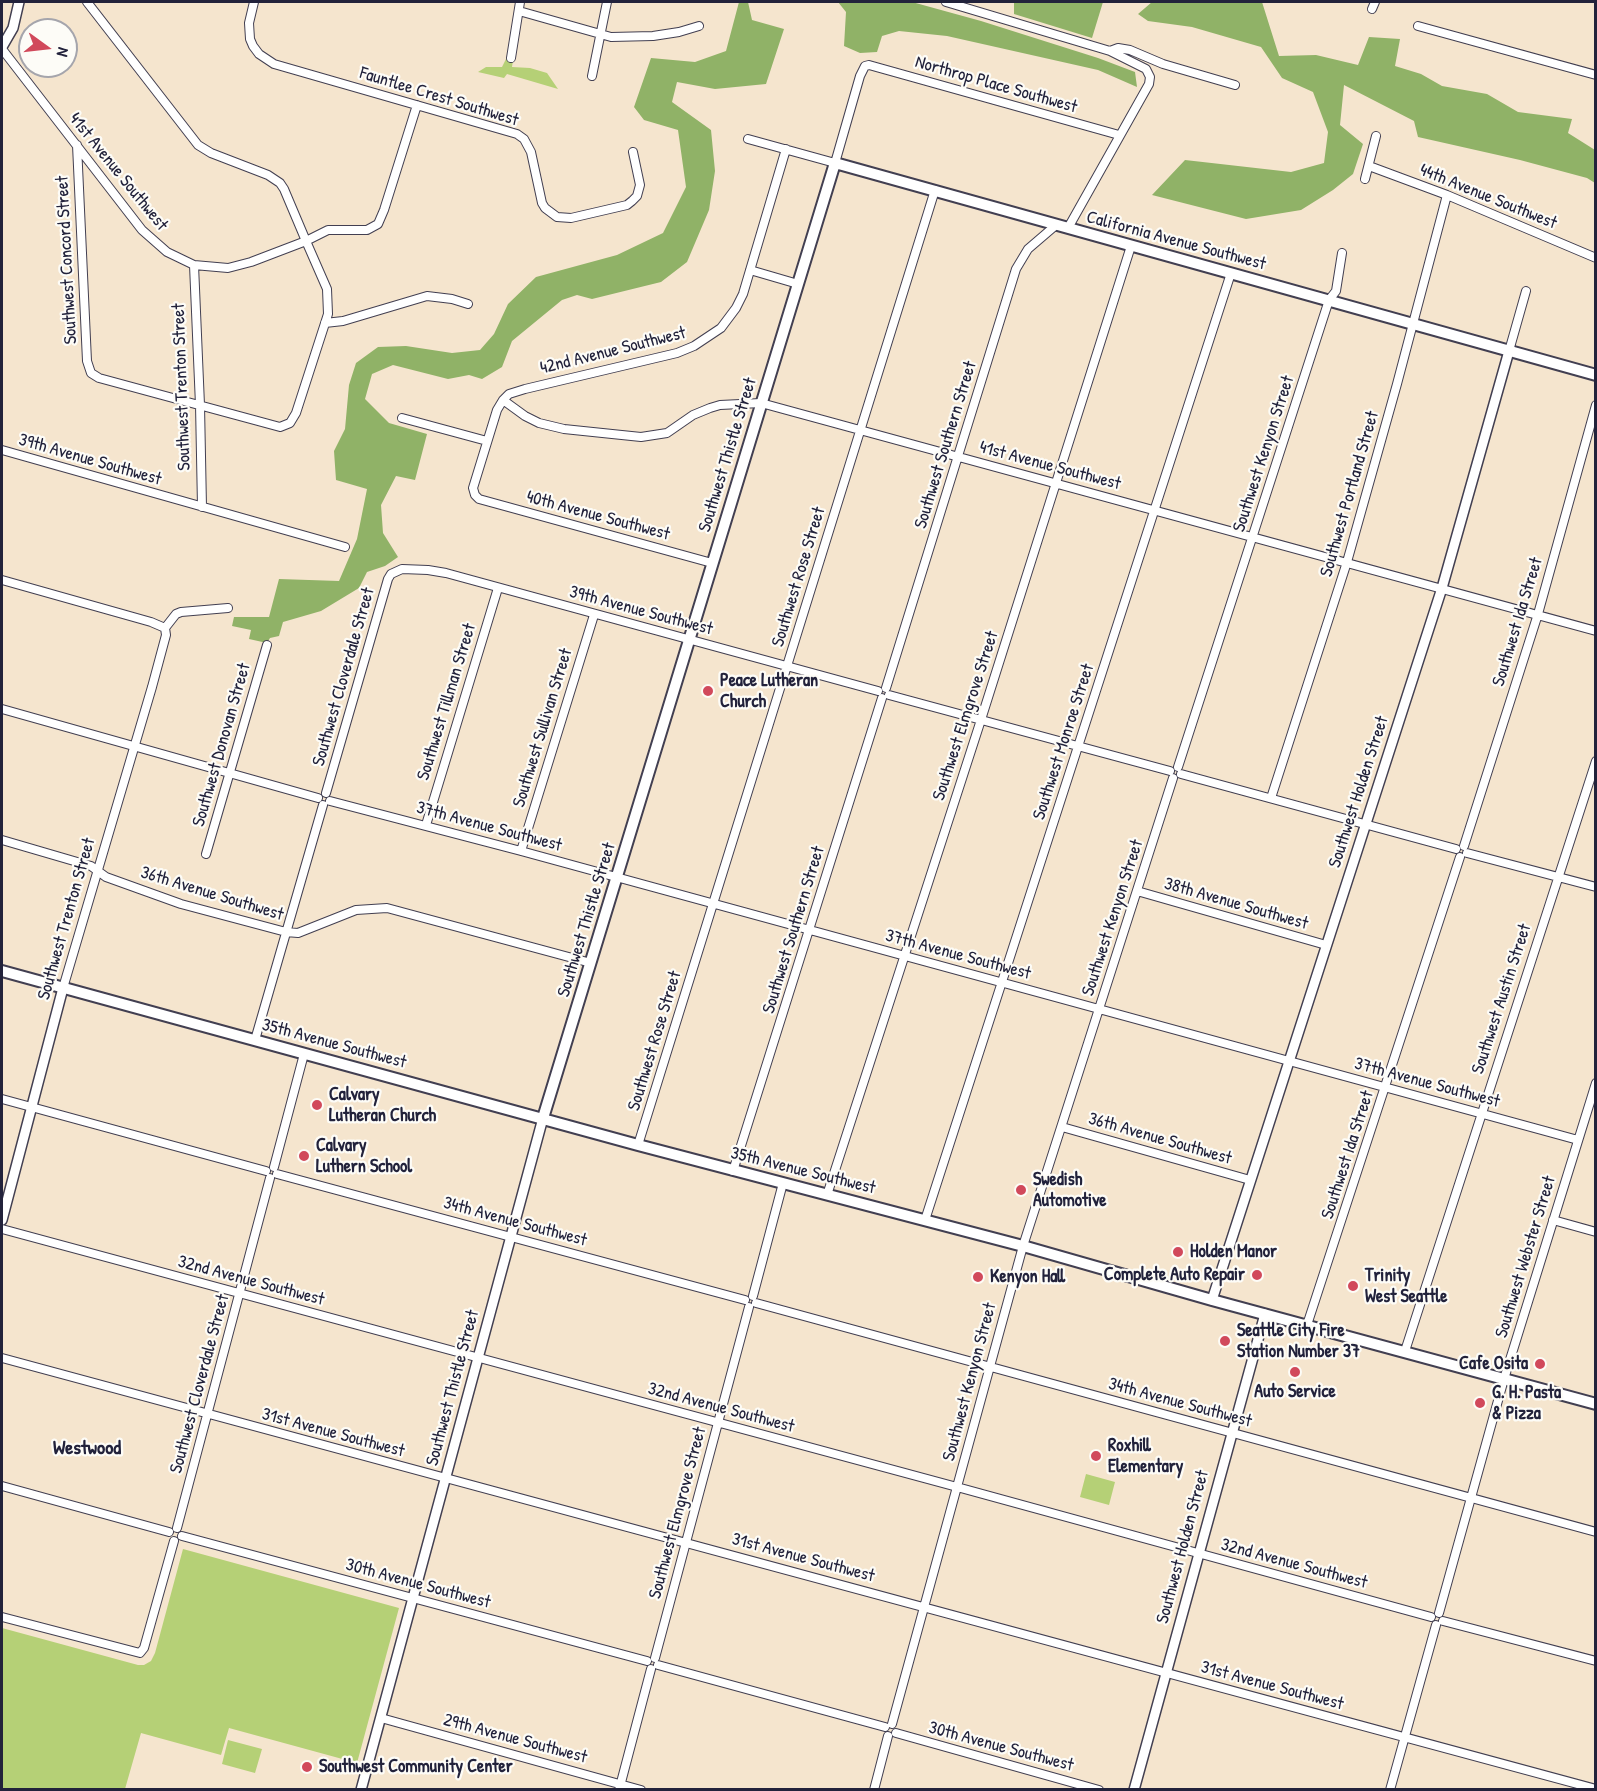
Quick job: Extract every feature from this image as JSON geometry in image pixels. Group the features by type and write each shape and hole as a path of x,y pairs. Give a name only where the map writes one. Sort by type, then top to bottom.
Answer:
{"main road":[{"name":"California Avenue Southwest","path":"835,163 1596,375"},
{"name":"Southwest Thistle Street","path":"543,1118 835,163"},
{"name":"35th Avenue Southwest","path":"2,971 638,1145 1023,1246 1212,1300 1596,1404"}],"street":[{"path":"2,48 13,28 19,2"},
{"path":"87,2 198,145 211,153 268,175 280,183 327,289 329,303 325,323 294,419 285,426 275,426 200,405"},
{"name":"Fauntlee Crest Southwest","path":"254,2 249,23 250,39 259,54 274,64 517,134 524,139 531,152 545,208 551,214 565,219 627,205 632,201 640,185 633,152"},
{"path":"511,58 520,2"},
{"path":"592,76 607,2"},
{"path":"946,2 1110,51 1146,69 1150,77 1146,90 1068,228"},
{"path":"519,11 611,37 653,36 680,32 699,26"},
{"path":"1418,26 1596,75"},
{"name":"41st Avenue Southwest","path":"2,48 142,230 167,252 194,265 222,268 240,266 306,241"},
{"path":"1110,51 1118,48 1130,50 1163,64 1235,85"},
{"name":"Northrop Place Southwest","path":"865,66 873,65 1119,135"},
{"name":"Southwest Thistle Street","path":"835,163 860,76 865,66"},
{"path":"306,241 328,230 367,230 378,224 417,105"},
{"path":"1365,178 1376,136"},
{"name":"California Avenue Southwest","path":"748,139 835,163"},
{"name":"Southwest Concord Street","path":"77,145 87,361 91,373 99,378 200,405"},
{"path":"786,149 750,270 798,284"},
{"name":"44th Avenue Southwest","path":"1369,166 1447,195 1596,258"},
{"name":"Southwest Rose Street","path":"638,1145 935,190"},
{"name":"Southwest Portland Street","path":"1271,798 1347,562 1447,195"},
{"name":"Southwest Southern Street","path":"733,1170 1016,269 1028,249 1056,225"},
{"name":"Southwest Elmgrove Street","path":"827,1195 1131,246"},
{"name":"Southwest Kenyon Street","path":"888,1725 924,1606 1023,1246 1329,300 1336,291 1342,254"},
{"name":"Southwest Trenton Street","path":"194,265 202,507"},
{"name":"42nd Avenue Southwest","path":"503,400 509,394 525,389 677,353 694,346 721,328 729,319 743,294 750,270"},
{"name":"Southwest Monroe Street","path":"925,1220 1231,273"},
{"name":"Southwest Holden Street","path":"1212,1300 1442,588 1526,291"},
{"path":"325,323 343,321 427,296 452,299 468,304"},
{"path":"402,418 487,441 497,410 503,400"},
{"name":"41st Avenue Southwest","path":"503,400 539,423 564,429 641,437 668,433 693,416 720,405 761,403 1596,631"},
{"name":"Southwest Ida Street","path":"1307,1325 1538,614 1596,405"},
{"name":"40th Avenue Southwest","path":"487,441 474,488 479,499 712,563"},
{"name":"39th Avenue Southwest","path":"2,450 345,547"},
{"name":"39th Avenue Southwest","path":"394,572 411,568 428,570 498,588 1596,887"},
{"name":"Southwest Cloverdale Street","path":"255,1040 388,579 394,572"},
{"path":"2,580 151,622 165,628 176,614 181,612 228,608"},
{"name":"Southwest Tillman Street","path":"426,825 498,588"},
{"name":"Southwest Sullivan Street","path":"521,851 594,615"},
{"name":"Southwest Trenton Street","path":"2,1221 63,988 166,635 165,628"},
{"name":"Southwest Donovan Street","path":"206,854 267,645"},
{"name":"37th Avenue Southwest","path":"2,709 324,799 1578,1140"},
{"name":"Southwest Austin Street","path":"1405,1351 1596,760"},
{"path":"1586,791 1596,792"},
{"name":"36th Avenue Southwest","path":"2,840 91,866 106,878 181,904 286,932 303,931 356,910 387,908 591,963"},
{"name":"38th Avenue Southwest","path":"1137,891 1326,945"},
{"name":"Southwest Cloverdale Street","path":"177,1527 304,1053"},
{"name":"Southwest Webster Street","path":"1390,1790 1504,1379 1596,1083"},
{"name":"34th Avenue Southwest","path":"2,1099 1596,1532"},
{"name":"Southwest Thistle Street","path":"361,1790 543,1118"},
{"name":"36th Avenue Southwest","path":"1062,1127 1250,1180"},
{"name":"Southwest Elmgrove Street","path":"620,1787 783,1183"},
{"path":"1553,1220 1596,1232"},
{"name":"32nd Avenue Southwest","path":"2,1229 1596,1661"},
{"name":"Southwest Holden Street","path":"1134,1790 1265,1314"},
{"name":"31st Avenue Southwest","path":"2,1358 1596,1789"},
{"path":"2,1486 169,1532"},
{"path":"177,1527 182,1531 182,1536 178,1541 174,1541 169,1538 169,1532 172,1528 177,1527"},
{"name":"30th Avenue Southwest","path":"182,1536 888,1725"},
{"path":"2,1617 140,1653 144,1648 174,1541"},
{"name":"29th Avenue Southwest","path":"381,1718 620,1787 641,1790"},
{"path":"873,1790 896,1727 888,1725"},
{"name":"30th Avenue Southwest","path":"892,1734 1099,1790"}],"green space":[{"path":"739,2 748,2 752,20 784,29 766,84 715,89 677,82 672,102 711,130 715,171 709,210 687,262 661,282 592,299 577,295 562,300 512,341 502,367 482,379 469,375 448,379 393,365 372,374 365,399 389,423 427,434 415,480 396,476 381,505 383,533 398,557 385,566 367,572 359,588 321,611 283,622 279,636 270,638 267,643 249,639 251,630 232,626 234,617 269,617 279,579 339,581 357,539 367,489 336,480 334,451 345,429 349,385 356,363 378,347 406,346 452,353 480,350 494,334 508,304 536,277 617,255 663,233 686,187 678,130 644,120 634,107 651,58 695,62 726,51"},
{"path":"838,2 912,2 981,21 1135,72 1137,87 1098,70 947,36 899,31 882,36 877,52 860,53 844,46 846,12"},
{"path":"1014,2 1103,2 1092,38 1014,14"},
{"path":"1152,2 1262,2 1279,56 1316,55 1358,65 1369,37 1400,39 1395,66 1421,74 1442,86 1487,94 1518,112 1572,119 1568,133 1595,150 1595,183 1587,178 1520,160 1418,137 1414,121 1344,85 1340,125 1363,144 1353,174 1301,210 1246,219 1152,195 1185,160 1291,172 1324,163 1328,132 1313,92 1282,78 1261,47 1192,27 1148,21 1138,14"},
{"path":"506,59 513,60 512,67 530,68 547,73 558,89 507,74 504,78 478,72 486,67 502,67"},
{"path":"1086,1474 1115,1482 1109,1505 1080,1497"},
{"path":"183,1549 399,1608 357,1763 229,1728 221,1755 141,1733 125,1789 2,1789 2,1628 144,1665 151,1661 155,1653"},
{"path":"228,1740 262,1749 255,1773 222,1764"}],"place":[{"name":"Peace Lutheran Church","path":"708,691"},
{"name":"Calvary Lutheran Church","path":"317,1105"},
{"name":"Calvary Luthern School","path":"304,1156"},
{"name":"Swedish Automotive","path":"1021,1190"},
{"name":"Holden Manor","path":"1178,1252"},
{"name":"Complete Auto Repair","path":"1257,1275"},
{"name":"Kenyon Hall","path":"978,1277"},
{"name":"Trinity West Seattle","path":"1353,1286"},
{"name":"Seattle City Fire Station Number 37","path":"1225,1341"},
{"name":"Cafe Osita","path":"1540,1364"},
{"name":"Auto Service","path":"1295,1372"},
{"name":"G. H. Pasta & Pizza","path":"1480,1403"},
{"name":"Roxhill Elementary","path":"1096,1456"},
{"name":"Southwest Community Center","path":"307,1767"}],"district":[{"name":"Westwood","path":"87,1449"}]}
